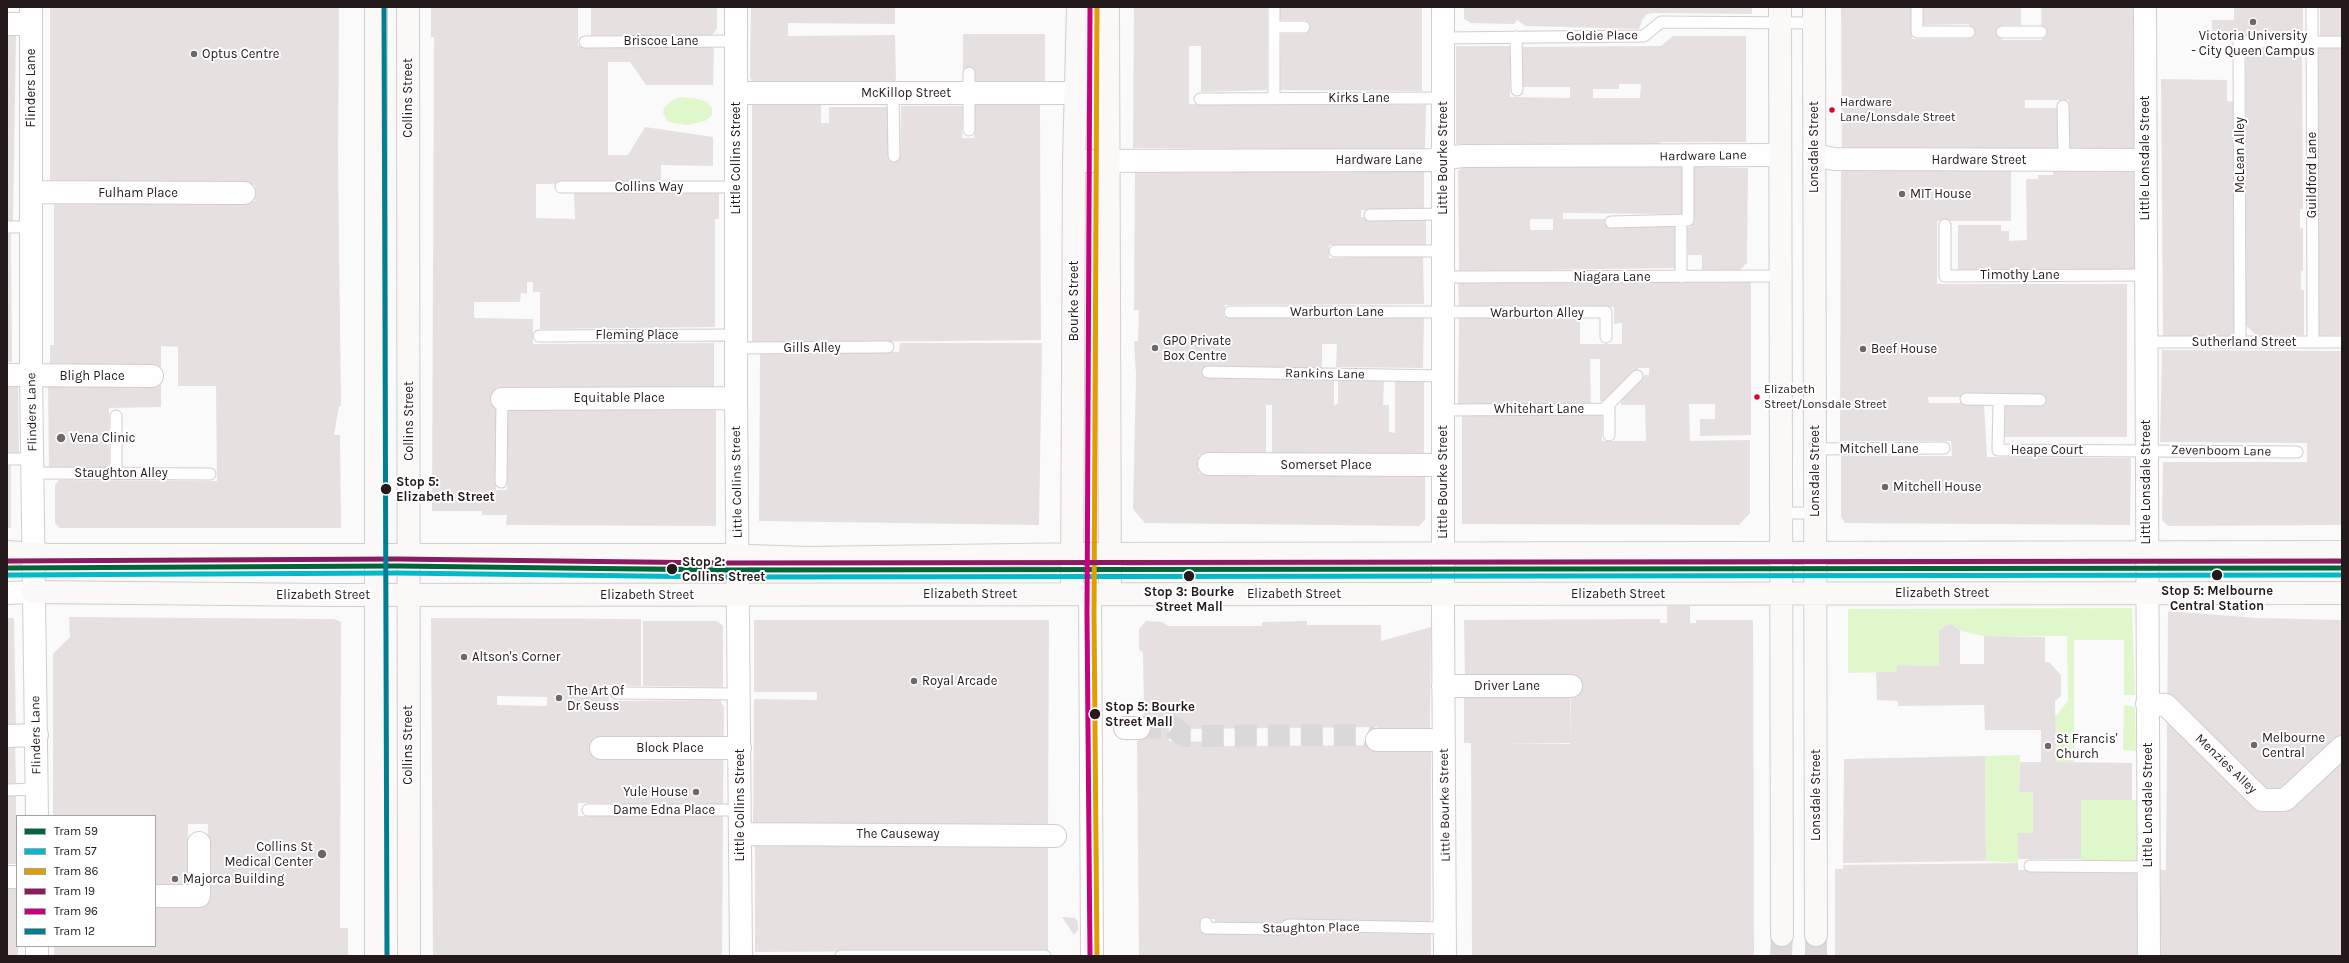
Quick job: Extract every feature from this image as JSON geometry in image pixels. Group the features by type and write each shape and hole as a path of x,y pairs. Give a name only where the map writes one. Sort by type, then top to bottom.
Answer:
{"street":[{"path":"376,7 374,495 376,555 376,956"},
{"name":"Collins Street","path":"408,7 407,299 410,387 408,555 409,956"},
{"name":"Little Collins Street","path":"736,7 736,398 739,555 741,956"},
{"name":"Bourke Street","path":"1078,7 1074,161 1072,554 1091,594"},
{"path":"1092,956 1091,594 1110,554 1108,7"},
{"name":"Little Bourke Street","path":"1444,7 1443,686 1445,956"},
{"name":"Little Lonsdale Street","path":"2144,7 2139,32 2145,160 2149,956"},
{"path":"7,24 31,15"},
{"name":"Flinders Lane","path":"31,15 31,375 37,815"},
{"path":"1780,15 1782,935"},
{"name":"Lonsdale Street","path":"1814,15 1816,935"},
{"name":"McKillop Street","path":"736,93 893,94 969,83 1075,93"},
{"path":"1780,155 1814,155"},
{"name":"Hardware Lane","path":"1074,161 1430,160 1463,156 1688,157 1780,155"},
{"name":"Hardware Street","path":"1814,155 1834,159 2145,160"},
{"name":"Fulham Place","path":"32,192 244,193"},
{"path":"1780,301 1815,301"},
{"name":"Bligh Place","path":"7,375 152,376"},
{"name":"Equitable Place","path":"502,399 736,398"},
{"name":"Somerset Place","path":"1209,464 1443,465"},
{"path":"7,552 33,554 739,555 807,558 1072,554 2342,552"},
{"name":"Elizabeth Street","path":"7,593 739,595 2342,593"},
{"name":"Driver Lane","path":"1443,686 1571,686"},
{"name":"Menzies Alley","path":"2147,704 2166,705 2262,800 2286,806 2342,747"},
{"path":"7,736 37,736"},
{"path":"1376,740 1444,740"},
{"name":"Block Place","path":"601,748 740,748"},
{"name":"The Causeway","path":"740,834 1055,836"},
{"path":"156,896 199,896 199,843"}],"lane":[{"path":"1274,7 1274,98"},
{"path":"1917,7 1917,32 1969,32"},
{"name":"Guildford Lane","path":"2312,7 2313,342"},
{"name":"Goldie Place","path":"1443,38 1644,36 1661,22 1780,15 1814,15"},
{"path":"1274,27 1304,27"},
{"path":"2002,32 2041,32"},
{"path":"1516,37 1517,90"},
{"name":"Briscoe Lane","path":"585,42 736,41"},
{"name":"McLean Alley","path":"2240,342 2239,42 2312,42"},
{"path":"2312,42 2342,42"},
{"path":"969,83 969,130"},
{"path":"893,94 894,156"},
{"name":"Kirks Lane","path":"1200,99 1444,98"},
{"path":"2063,106 2064,160"},
{"path":"1611,222 1688,220 1688,157"},
{"name":"Collins Way","path":"561,188 736,187"},
{"path":"1370,214 1444,214"},
{"name":"Timothy Lane","path":"1945,225 1945,276 2145,275"},
{"path":"7,227 32,227"},
{"path":"1681,228 1681,276"},
{"path":"1335,251 1443,251"},
{"name":"Niagara Lane","path":"1443,278 1780,276"},
{"name":"Warburton Lane","path":"1230,312 1443,313"},
{"name":"Warburton Alley","path":"1443,313 1606,312 1606,337"},
{"name":"Fleming Place","path":"538,336 736,342"},
{"name":"Gills Alley","path":"736,342 888,347"},
{"name":"Sutherland Street","path":"2146,342 2342,342"},
{"name":"Rankins Lane","path":"1208,372 1443,376"},
{"path":"1604,409 1637,376"},
{"path":"501,482 502,399"},
{"path":"1966,399 2040,400"},
{"name":"Heape Court","path":"1999,400 1998,450 2146,450"},
{"path":"1604,409 1609,409 1609,435"},
{"name":"Whitehart Lane","path":"1444,410 1604,409"},
{"path":"116,416 116,473"},
{"name":"Mitchell Lane","path":"1815,449 1944,448"},
{"name":"Zevenboom Lane","path":"2146,450 2297,452"},
{"name":"Staughton Alley","path":"7,459 32,466 116,473 210,474"},
{"path":"1781,513 1815,513"},
{"path":"616,693 740,694"},
{"path":"7,790 37,789"},
{"name":"Dame Edna Place","path":"588,810 740,810"},
{"path":"2030,866 2149,867"},
{"name":"Staughton Place","path":"1206,923 1206,928 1282,929 1289,925 1445,928"},
{"path":"841,956 1045,956"}],"green space":[{"path":"680,97 698,99 707,102 712,108 712,115 705,121 687,125 668,122 663,113 664,108 671,101"},
{"path":"2132,608 2135,695 2124,695 2124,640 2074,640 2074,762 2056,762 2055,717 2068,701 2067,636 1984,636 1960,631 1952,624 1946,625 1939,631 1939,666 1897,665 1897,672 1848,673 1848,609"},
{"path":"2124,705 2135,707 2136,751 2123,750"},
{"path":"2020,755 2019,792 2033,792 2033,833 2018,833 2018,863 1986,861 1985,756"},
{"path":"2081,800 2136,800 2137,867 2081,867"}],"building":[{"path":"50,7 339,7 338,160 341,406 339,406 334,435 340,435 341,528 60,528 55,523 55,485 59,480 217,481 216,386 178,386 178,347 161,346 161,371 50,371 50,345 54,345 54,201 255,201 255,185 50,185"},
{"path":"431,7 578,7 578,46 714,46 713,85 646,85 630,62 608,62 608,155 628,155 645,127 713,137 713,166 661,165 661,183 536,184 536,218 575,219 574,192 719,191 719,219 715,219 715,327 540,329 540,292 533,292 533,282 527,282 527,294 521,293 520,302 474,302 474,318 533,319 533,344 714,343 714,392 496,392 496,490 507,490 507,404 716,404 716,526 506,525 507,515 482,515 482,511 432,511 434,37 431,37"},
{"path":"591,7 717,7 717,29 711,36 591,37"},
{"path":"751,7 895,7 895,24 788,23 788,36 895,35 896,82 752,82 750,76"},
{"path":"1134,7 1267,7 1267,90 1201,92 1201,46 1189,46 1189,104 1426,105 1425,150 1133,148"},
{"path":"1279,7 1422,7 1422,91 1280,90 1281,34 1306,34 1306,20 1279,20"},
{"path":"1464,7 1752,7 1752,14 1653,13 1647,14 1642,20 1639,29 1526,26 1517,20 1514,24 1471,23 1464,19"},
{"path":"1841,7 1911,7 1912,39 1969,39 1969,24 1922,25 1922,7 2021,7 2021,25 2002,25 2002,40 2042,40 2041,7 2134,7 2134,153 2069,153 2069,100 2025,100 2025,108 2058,108 2060,152 1842,152"},
{"name":"Victoria University - City Queen Campus","path":"2234,7 2303,7 2303,31 2278,32 2277,37 2212,37 2212,20 2234,20"},
{"path":"2320,7 2342,7 2342,36 2320,37"},
{"path":"963,34 1045,34 1045,83 972,83 972,70 963,70"},
{"path":"7,36 16,36 13,221 7,221"},
{"path":"1673,36 1746,36 1746,142 1660,142 1660,146 1456,144 1456,46 1510,46 1510,97 1570,98 1570,87 1523,87 1523,47 1661,46","holes":["1619,84 1641,84 1640,98 1593,98 1593,89 1619,89"]},
{"path":"2302,46 2303,209 2300,209 2300,228 2303,228 2303,271 2301,271 2301,290 2304,290 2304,335 2256,335 2246,326 2246,47"},
{"path":"2317,46 2342,46 2342,335 2319,336"},
{"path":"2161,79 2227,80 2227,101 2234,102 2234,336 2163,336"},
{"path":"1040,101 1041,340 752,343 752,105 821,104 821,123 829,123 829,107 891,107 891,159 900,158 901,106 963,106 962,138 974,138 975,102"},
{"path":"1841,166 2011,167 2011,221 1937,221 1937,284 2127,284 2127,437 2003,437 2003,405 2043,405 2043,397 1928,397 1929,403 1984,403 1987,457 2131,458 2130,525 1845,523 1841,517 1841,456 1952,456 1951,441 1840,441"},
{"path":"1463,167 1684,167 1683,214 1563,213 1563,219 1605,219 1606,226 1675,225 1675,268 1459,271 1458,171","holes":["1530,219 1553,219 1553,230 1530,230"]},
{"path":"1692,167 1748,168 1747,263 1739,271 1702,272 1702,255 1688,255 1687,227 1691,227"},
{"path":"2134,167 2135,269 1958,270 1958,225 2001,225 2001,231 2009,231 2009,241 2027,240 2026,179 2038,179 2038,175 2053,175 2053,168"},
{"path":"1424,170 1424,210 1361,210 1361,217 1426,218 1426,245 1329,245 1329,258 1423,256 1424,304 1225,305 1224,316 1424,318 1423,368 1336,367 1337,344 1322,344 1322,369 1204,367 1204,376 1334,379 1334,405 1338,404 1338,380 1384,381 1383,405 1389,405 1389,432 1395,433 1395,381 1424,381 1424,454 1272,454 1272,405 1266,405 1266,455 1199,455 1199,473 1425,474 1425,520 1419,526 1145,523 1133,509 1136,375 1134,341 1138,341 1139,310 1134,310 1135,171"},
{"path":"7,233 11,233 12,362 7,362"},
{"path":"1751,281 1751,435 1700,436 1700,419 1715,419 1715,404 1689,404 1690,441 1750,440 1750,513 1739,525 1462,524 1462,415 1602,414 1602,441 1646,441 1645,405 1621,405 1621,399 1645,375 1649,375 1649,368 1639,368 1604,401 1600,401 1600,359 1590,359 1591,405 1458,405 1459,318 1580,318 1580,344 1622,344 1622,323 1614,324 1614,307 1459,309 1458,282"},
{"path":"900,343 1042,343 1039,525 759,521 760,352 899,352"},
{"path":"2162,350 2342,351 2342,525 2168,526 2162,520 2163,462 2307,462 2307,443 2160,442"},
{"path":"48,382 161,382 161,407 109,408 109,470 49,470"},
{"path":"7,383 18,383 19,456 7,456"},
{"path":"7,465 11,465 11,528 7,528"},
{"path":"1667,606 1690,606 1690,623 1696,623 1696,620 1753,620 1754,956 1472,956 1471,743 1464,743 1464,696 1570,697 1570,743 1504,744 1570,744 1571,682 1465,681 1464,620 1660,619 1660,623 1667,623"},
{"name":"Melbourne Central","path":"2168,611 2258,618 2342,620 2342,956 1835,956 1835,869 1843,869 1843,865 2018,863 2018,870 2166,870"},
{"path":"69,617 334,619 341,622 340,928 348,928 348,956 54,956 54,947 156,947 156,902 205,902 207,865 208,824 188,824 188,866 194,866 194,892 156,892 156,815 53,815 53,654 70,637"},
{"path":"7,618 14,618 16,729 7,729"},
{"path":"431,618 641,619 641,686 608,685 609,701 720,700 724,707 723,806 578,803 578,816 723,816 722,956 433,956","holes":["497,696 547,697 547,706 497,705"]},
{"path":"754,620 1049,620 1048,832 753,823 754,699 817,700 817,692 754,692"},
{"path":"643,621 717,621 723,626 723,687 643,686"},
{"path":"1146,621 1163,622 1168,626 1262,626 1262,622 1307,621 1307,625 1381,625 1381,641 1431,627 1430,735 1377,732 1377,727 1185,729 1179,721 1169,721 1169,741 1218,742 1218,746 1431,745 1431,922 1283,921 1283,927 1215,925 1215,919 1200,919 1200,930 1431,934 1431,956 1139,956 1137,741 1139,741 1139,721 1144,714 1143,653 1139,649 1139,629"},
{"name":"St Francis' Church","path":"1952,624 1960,631 1960,664 1984,664 1984,636 2045,637 2045,662 2049,662 2061,675 2061,696 2055,701 2056,762 2132,763 2132,800 2081,800 2081,859 2018,859 2018,833 2033,833 2033,792 2019,792 2020,762 2041,762 2041,730 1985,730 1984,705 1898,706 1898,701 1877,700 1876,672 1897,672 1897,665 1939,666 1939,631 1946,625"},
{"path":"7,738 15,738 16,783 7,784"},
{"path":"1985,756 1986,861 1843,863 1844,759"},
{"path":"7,796 16,796 16,864 7,864"},
{"path":"755,839 1048,841 1048,950 755,952"},
{"path":"7,885 16,885 16,947 18,947 18,956 7,956"},
{"path":"1062,917 1075,918 1078,922 1078,930 1074,935"}],"tunnel":[{"path":"1139,728 1173,727 1184,736 1363,735 1377,740"},
{"path":"1781,956 1782,935"},
{"path":"1816,935 1816,956"}],"tram line":[{"name":"12","path":"384,7 387,956"},
{"name":"96","path":"1090,7 1087,614 1090,956"},
{"name":"86","path":"1097,7 1094,614 1097,956"},
{"name":"19","path":"7,561 397,559 721,563 2342,561"},
{"name":"59","path":"7,568 397,566 721,570 2342,568"},
{"name":"57","path":"7,575 397,573 721,577 2342,575"},
{"path":"7,578 79,578"}],"place":[{"name":"Victoria University - City Queen Campus","path":"2253,22"},
{"name":"Optus Centre","path":"194,54"},
{"name":"Hardware Lane/Lonsdale Street","path":"1832,110"},
{"name":"MIT House","path":"1902,194"},
{"name":"GPO Private Box Centre","path":"1155,348"},
{"name":"Beef House","path":"1863,349"},
{"name":"Elizabeth Street/Lonsdale Street","path":"1757,397"},
{"name":"Vena Clinic","path":"61,438"},
{"name":"Mitchell House","path":"1885,487"},
{"name":"Stop 5: Elizabeth Street","path":"386,489"},
{"name":"Stop 2: Collins Street","path":"672,569"},
{"name":"Stop 5: Melbourne Central Station","path":"2217,575"},
{"name":"Stop 3: Bourke Street Mall","path":"1189,576"},
{"name":"Altson's Corner","path":"464,657"},
{"name":"Royal Arcade","path":"914,681"},
{"name":"The Art Of Dr Seuss","path":"559,698"},
{"name":"Stop 5: Bourke Street Mall","path":"1095,714"},
{"name":"Melbourne Central","path":"2254,745"},
{"name":"St Francis' Church","path":"2048,746"},
{"name":"Yule House","path":"696,792"},
{"name":"Collins St Medical Center","path":"322,854"},
{"name":"Majorca Building","path":"175,879"}]}
